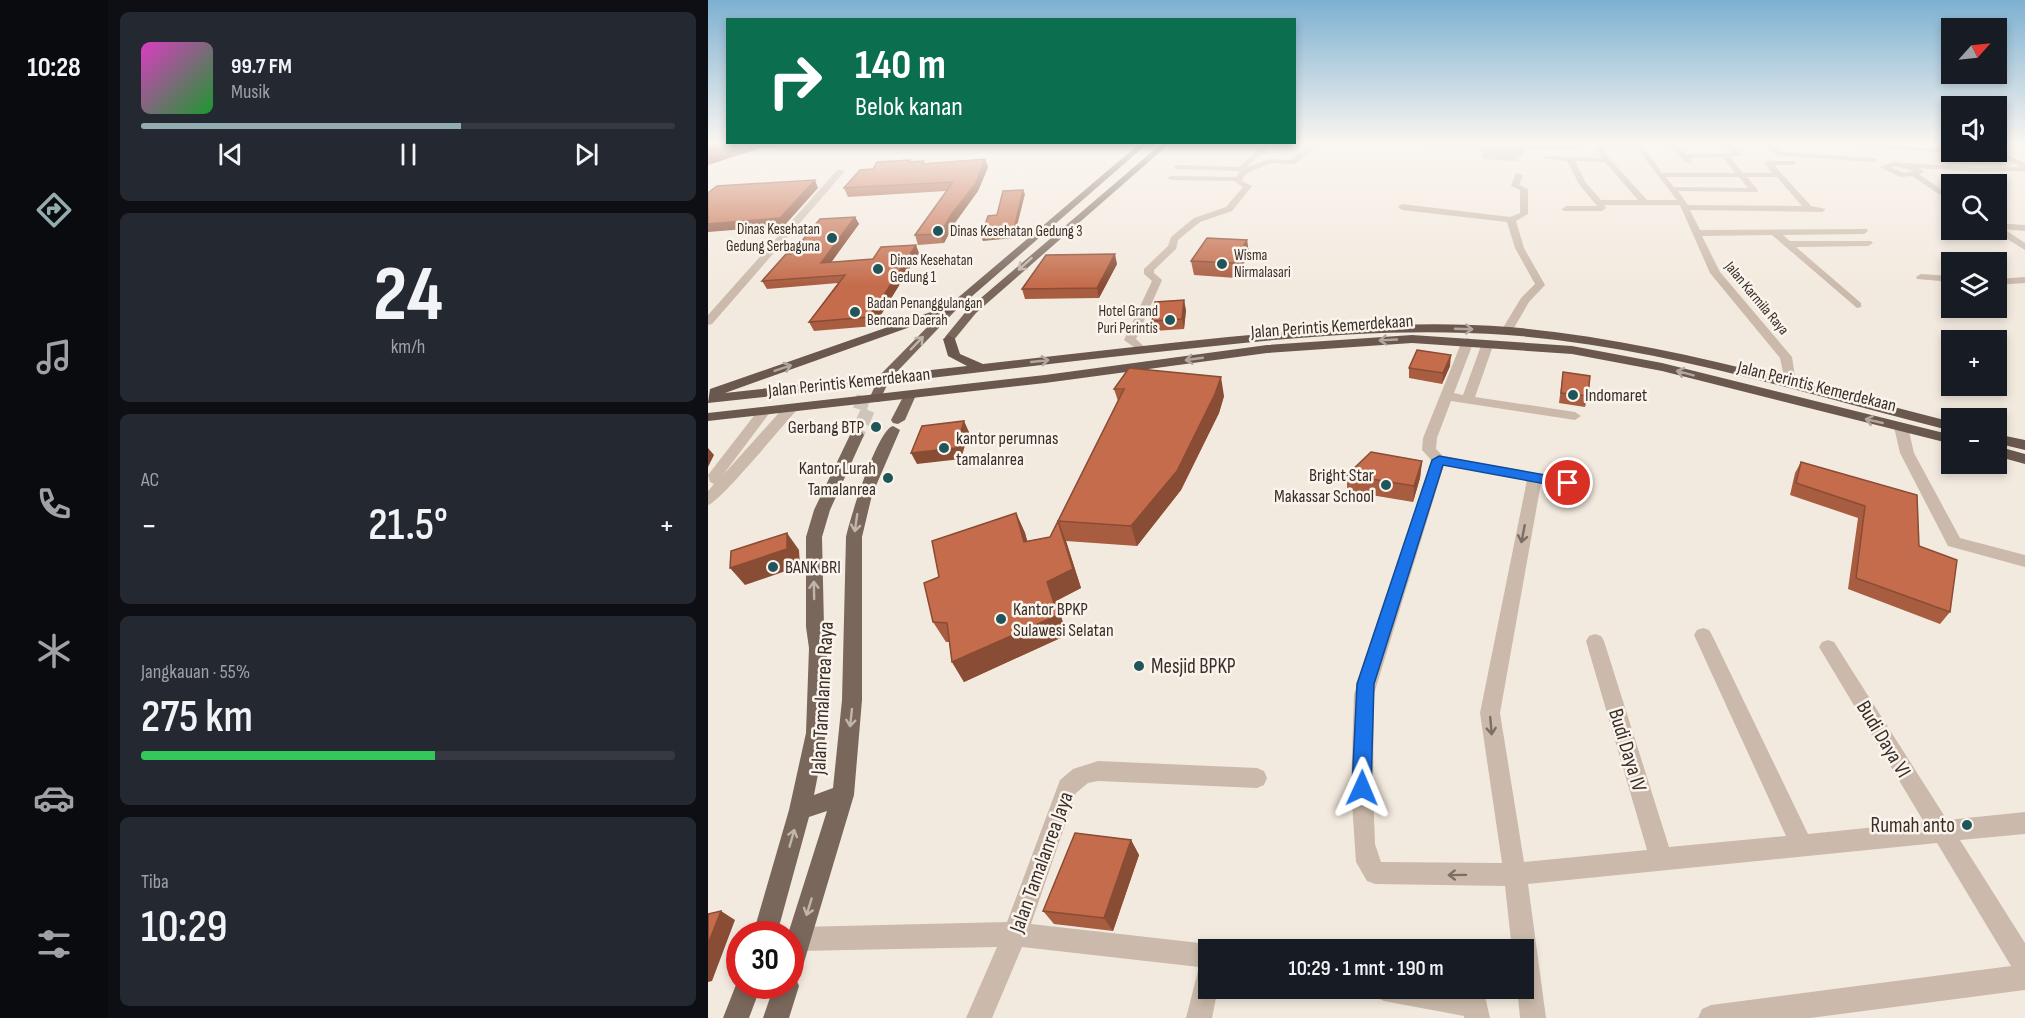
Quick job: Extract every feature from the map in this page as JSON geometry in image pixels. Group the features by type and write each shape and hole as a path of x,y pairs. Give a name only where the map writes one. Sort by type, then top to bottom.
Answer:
{"highway":[{"path":"708,394 951,309"},
{"name":"Jalan Perintis Kemerdekaan","path":"708,399 862,380 1361,328 1507,331 1569,338 1635,349 1791,383 1941,424"},
{"path":"949,339 954,356 963,362 982,367"},
{"name":"Jalan Perintis Kemerdekaan","path":"708,417 910,395 1277,348 1412,339 1468,341 1572,350 1662,367 1941,437"},
{"path":"910,395 918,374"},
{"path":"855,401 862,380"},
{"path":"2007,441 2025,445"},
{"path":"2007,454 2025,459"}],"main road":[{"path":"875,399 884,378 951,309 1088,192"},
{"path":"949,339 972,311 1110,192"},
{"name":"Jalan Tamalanrea Raya","path":"804,926 843,795 852,700 854,537 863,495 910,395"},
{"name":"Jalan Tamalanrea Raya","path":"769,921 800,810 817,722 818,648 814,627 814,537 826,501 857,435"},
{"path":"800,810 843,795"},
{"path":"736,1018 743,999"},
{"path":"776,1018 782,999"}],"street":[{"path":"708,322 823,192"},
{"path":"1143,350 1130,339 1157,280 1148,270 1173,247 1174,239 1183,230 1199,219 1230,208 1243,192"},
{"path":"1402,207 1512,219 1524,214 1524,192"},
{"path":"1566,209 1602,208 1590,192"},
{"path":"1635,192 1645,203"},
{"name":"Jalan Karmila Raya","path":"1676,192 1698,233 1715,273 1786,357 1791,383"},
{"path":"1793,192 1809,209"},
{"path":"1599,202 1822,209"},
{"path":"1507,331 1525,300 1540,285 1538,276 1517,244 1512,219"},
{"path":"2007,227 2025,228"},
{"path":"1773,231 1857,305"},
{"path":"1698,233 1864,231"},
{"path":"2007,235 2025,247"},
{"path":"1790,244 1868,243"},
{"path":"1921,277 1941,278"},
{"path":"2007,281 2025,280"},
{"path":"1468,341 1430,438 1429,450 1439,460 1568,483"},
{"path":"1468,399 1488,343"},
{"path":"1446,396 1575,416"},
{"path":"708,500 790,408"},
{"path":"725,483 715,479 715,475 765,411"},
{"path":"1901,427 1907,453 1954,542 2025,561"},
{"path":"1439,460 1365,684 1362,788 1365,856 1370,868 1378,873 1515,874 2025,823"},
{"path":"1533,1018 1515,874 1491,730 1490,702 1534,476"},
{"path":"1703,635 1801,844"},
{"name":"Budi Daya IV","path":"1595,641 1661,859"},
{"name":"Budi Daya VI","path":"1828,647 2025,966"},
{"name":"Jalan Tamalanrea Jaya","path":"980,1018 1015,934 1066,787 1076,777 1098,771 1257,778"},
{"path":"804,939 1015,934 1198,955"},
{"path":"1711,1018 2025,977"},
{"path":"1199,1018 1203,999"},
{"path":"1444,999 1476,1005 1477,1018"}],"building":[{"path":"804,192 780,218 708,224 708,193"},
{"path":"946,192 969,192 940,234 915,235"},
{"path":"1003,192 1023,192 1013,234 981,237 988,216 997,215"},
{"path":"855,217 821,263 873,259 881,247 916,245 870,317 809,322 845,275 762,281 786,254 791,254 820,219"},
{"path":"1207,238 1247,240 1234,263 1191,261"},
{"path":"1115,254 1097,288 1022,289 1046,255"},
{"path":"1184,300 1182,319 1152,321 1155,302"},
{"path":"1417,350 1451,355 1443,373 1409,368"},
{"path":"1129,368 1221,377 1177,471 1131,526 1058,521 1124,389 1114,389"},
{"path":"1563,372 1590,376 1588,396 1561,393"},
{"path":"964,421 956,448 911,453 922,426"},
{"path":"1371,452 1422,461 1414,486 1347,475"},
{"path":"1801,462 1917,495 1919,546 1957,560 1950,612 1856,578 1865,506 1796,483"},
{"path":"1016,513 1024,542 1050,537 1058,521 1073,569 1047,582 1058,615 952,662 947,623 933,622 924,583 939,577 932,541"},
{"path":"787,533 787,549 730,568 731,551"},
{"path":"1075,833 1131,840 1104,918 1043,911"},
{"path":"721,911 708,944 708,914"}],"tunnel":[{"path":"855,401 870,405 857,435"}],"place":[{"name":"Dinas Kesehatan Gedung 3","path":"938,231"},
{"name":"Dinas Kesehatan Gedung Serbaguna","path":"832,238"},
{"name":"Wisma Nirmalasari","path":"1222,264"},
{"name":"Dinas Kesehatan Gedung 1","path":"878,269"},
{"name":"Badan Penanggulangan Bencana Daerah","path":"855,312"},
{"name":"Hotel Grand Puri Perintis","path":"1170,320"},
{"name":"Indomaret","path":"1573,395"},
{"name":"Gerbang BTP","path":"876,427"},
{"name":"kantor perumnas tamalanrea","path":"944,448"},
{"name":"Kantor Lurah Tamalanrea","path":"888,478"},
{"name":"Bright Star Makassar School","path":"1386,485"},
{"name":"BANK BRI","path":"773,567"},
{"name":"Kantor BPKP Sulawesi Selatan","path":"1001,619"},
{"name":"Mesjid BPKP","path":"1139,666"},
{"name":"Rumah anto","path":"1967,825"}],"route":[{"path":"1362,788 1362,713 1365,684 1439,460 1568,483"}]}
